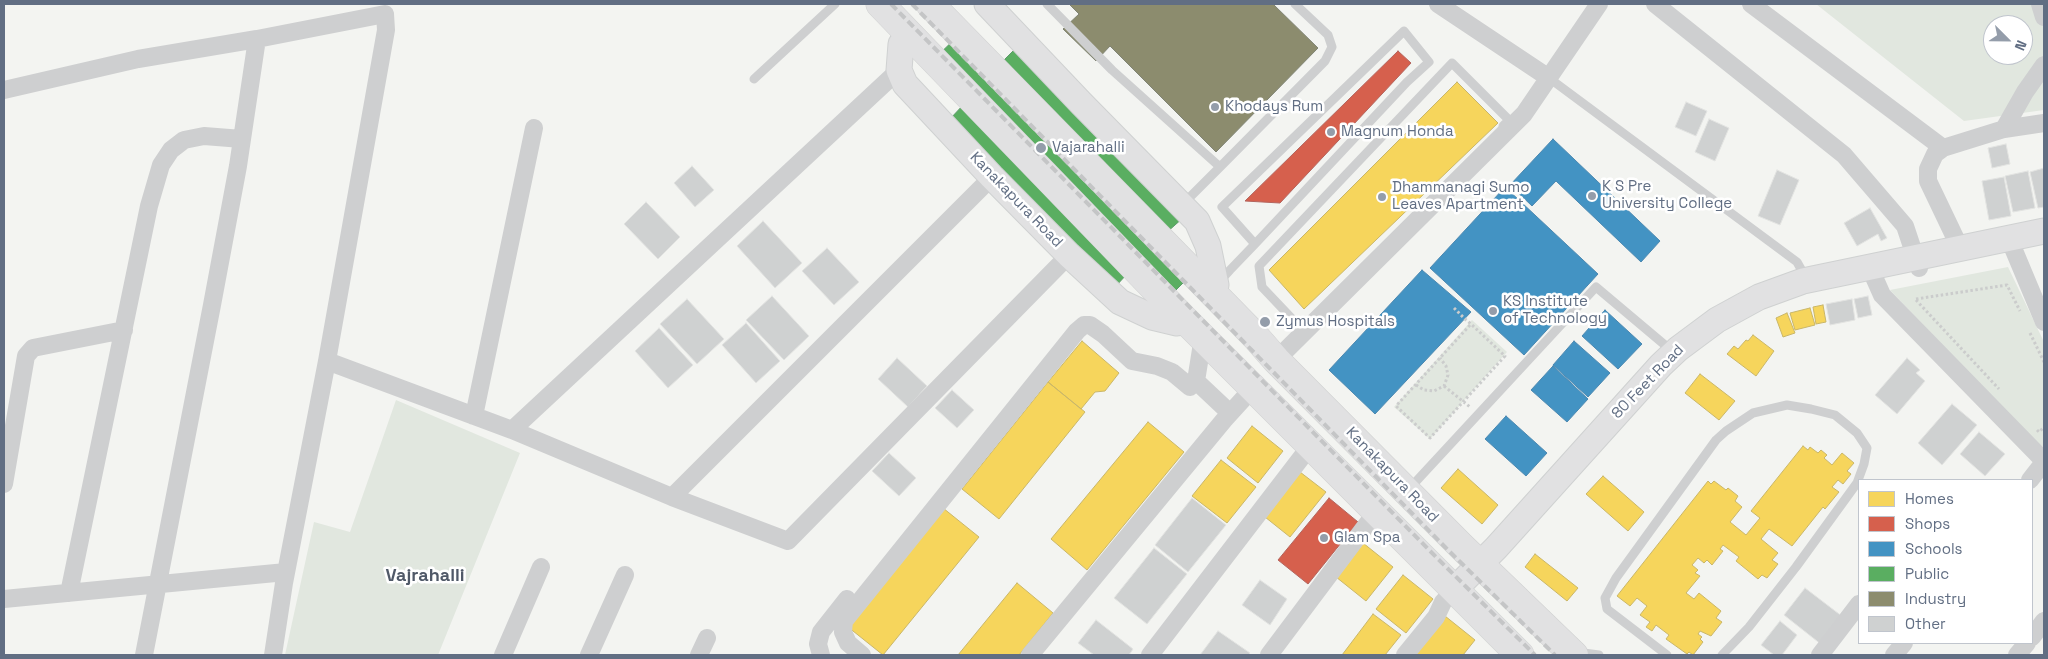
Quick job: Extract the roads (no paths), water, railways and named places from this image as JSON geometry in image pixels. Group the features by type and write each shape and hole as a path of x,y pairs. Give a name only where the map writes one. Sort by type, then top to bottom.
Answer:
{"highway":[{"path":"880,4 1183,318 1520,655"},
{"path":"905,30 931,5"},
{"name":"Kanakapura Road","path":"931,5 1214,289 1273,357 1484,569 1573,654"}],"main road":[{"path":"987,4 1080,103 1196,221 1208,246 1214,289"},
{"path":"899,70 901,44 905,30"},
{"name":"Kanakapura Road","path":"899,70 905,84 992,177 1069,255 1120,302 1152,317 1177,323 1183,318"},
{"name":"80 Feet Road","path":"1460,594 1668,373 1703,342 1742,317 1784,298 1806,291 1874,277 1960,248 2044,231"},
{"name":"80 Feet Road","path":"1484,569 1674,353 1697,334 1737,308 1759,297 1808,280 2044,242"}],"street":[{"path":"1438,4 1549,78"},
{"path":"1273,357 1524,114 1599,4"},
{"path":"1655,4 1844,155 1905,226 1918,262"},
{"path":"1751,4 1943,148"},
{"path":"2040,4 2044,17"},
{"path":"4,90 138,60 257,39 386,9 386,30 328,361 286,572 273,655"},
{"path":"144,655 191,420 242,139 257,39"},
{"path":"2004,129 2024,92 2044,65"},
{"path":"512,430 899,70"},
{"path":"1960,248 1928,181 1928,169 1935,154 1943,148 2004,129 2044,123"},
{"path":"474,416 534,128"},
{"path":"69,593 149,206 161,165 171,150 184,140 204,136 242,139"},
{"path":"672,498 992,177"},
{"path":"2013,248 2036,325"},
{"path":"328,361 512,430 672,498 788,541 1069,255"},
{"path":"1874,277 1882,295 2044,461 2031,479"},
{"path":"862,655 848,643 843,632 844,621 1084,325 1090,326 1103,334 1132,361 1157,366 1172,372 1190,387 1196,381 1203,338"},
{"path":"4,484 26,356 33,348 124,330"},
{"path":"1196,381 1230,413"},
{"path":"1030,655 1230,413 1254,387"},
{"path":"1150,655 1311,445"},
{"path":"870,571 928,500 947,494"},
{"path":"1269,655 1377,511"},
{"path":"503,655 541,567"},
{"path":"4,599 286,572"},
{"path":"589,655 625,575"},
{"path":"821,655 818,644 821,632 852,593"},
{"path":"1405,655 1436,617 1454,610 1460,594"},
{"path":"1820,655 1858,605"},
{"path":"2033,636 2044,621"},
{"path":"699,655 707,638"},
{"path":"1894,655 1903,644"},
{"path":"2017,655 2026,644"}],"lane":[{"path":"754,79 835,4"},
{"path":"1047,4 1112,70 1220,166"},
{"path":"1181,206 1325,61 1332,47 1328,35 1295,4"},
{"path":"1214,289 1407,82 1429,62 1404,31 1222,207 1255,244"},
{"path":"1273,357 1299,326 1509,120 1452,63 1259,266 1262,287 1299,326"},
{"path":"1549,78 1797,262 1808,280"},
{"path":"1407,490 1596,287 1674,353"},
{"path":"1667,655 1607,609 1605,598 1616,578 1716,440 1753,413 1787,406 1811,408 1834,415 1857,433 1867,448 1858,479"},
{"path":"1722,655 1749,626 1796,566 1858,480"},
{"path":"1573,654 1599,655"}],"railway":[{"path":"891,4 1535,655"},
{"path":"912,4 1445,547 1555,655"}],"place":[{"name":"Khodays Rum","path":"1215,107"},
{"name":"Magnum Honda","path":"1331,132"},
{"name":"Vajarahalli","path":"1041,148"},
{"name":"K S Pre University College","path":"1592,196"},
{"name":"Dhammanagi Sumo Leaves Apartment","path":"1382,197"},
{"name":"KS Institute of Technology","path":"1493,311"},
{"name":"Zymus Hospitals","path":"1265,322"},
{"name":"Glam Spa","path":"1324,538"}],"district":[{"name":"Vajrahalli","path":"425,576"}]}
